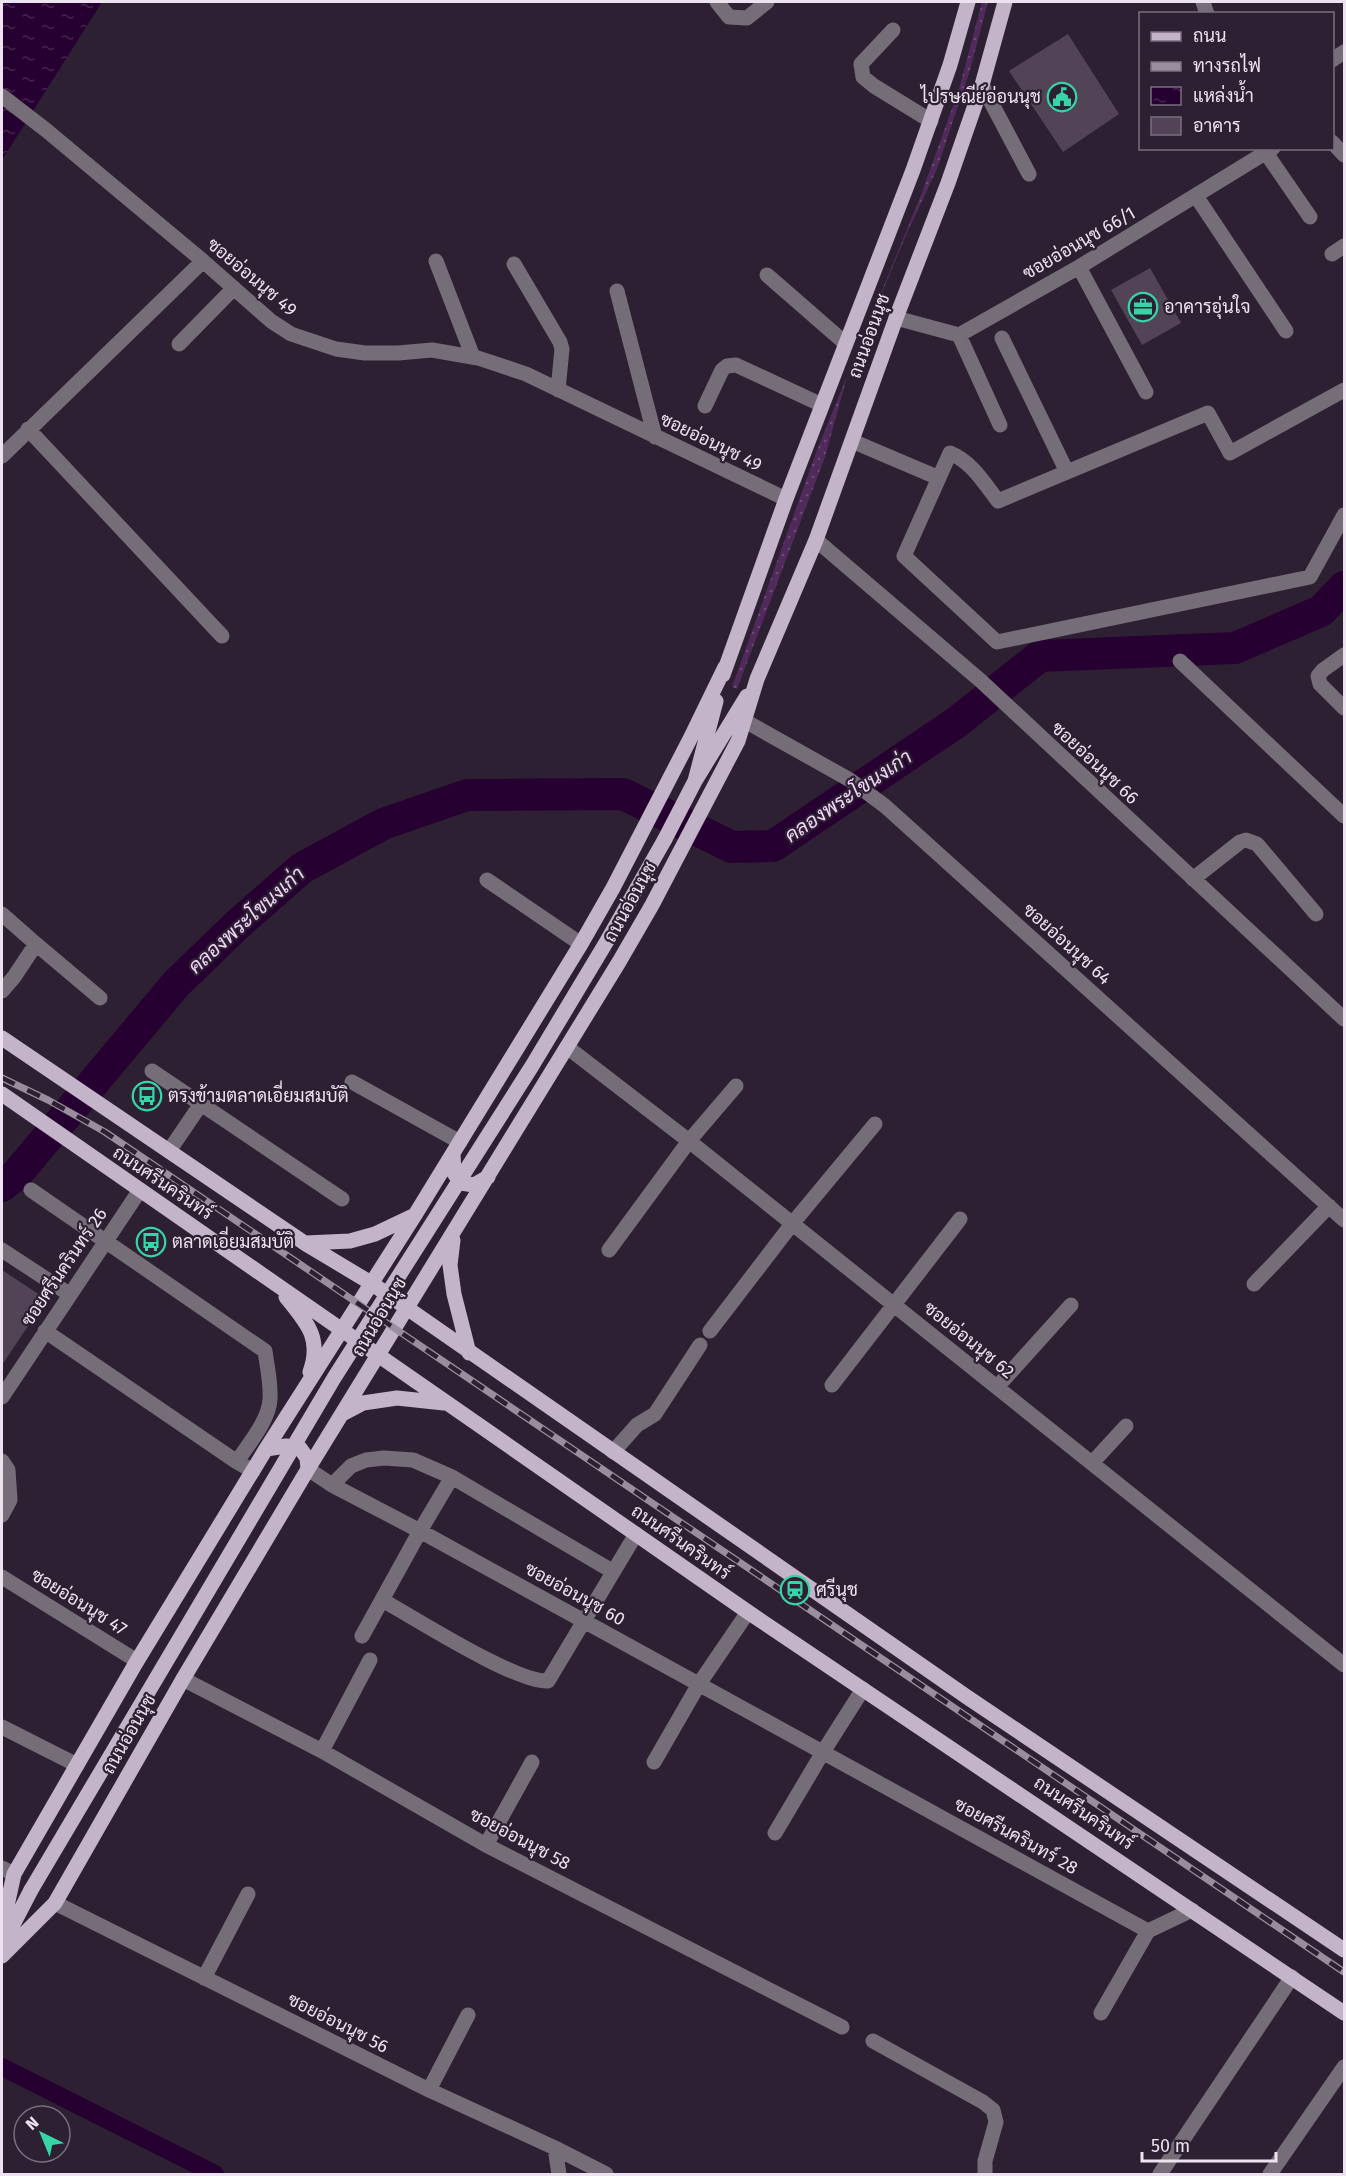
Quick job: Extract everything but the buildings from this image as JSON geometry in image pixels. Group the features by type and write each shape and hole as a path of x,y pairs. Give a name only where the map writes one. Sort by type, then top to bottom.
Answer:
{"main road":[{"name":"ถนนอ่อนนุช","path":"695,781 725,667 786,499 931,121 968,2"},
{"name":"ถนนอ่อนนุช","path":"2,1948 31,1890 334,1378 525,1076 601,951 695,781 757,679 816,540 896,318 948,183 982,85 1005,2"},
{"name":"ถนนอ่อนนุช","path":"2,1928 8,1871 77,1765 137,1661 266,1449 415,1215 581,944 613,888 725,667"},
{"name":"ถนนอ่อนนุช","path":"2,1956 55,1903 308,1469 454,1234 652,904 729,761 746,721 757,679"},
{"path":"2,1027 17,1048"},
{"name":"ถนนศรีนครินทร์","path":"2,1038 306,1244 371,1283 967,1697 1344,1950"},
{"name":"ถนนศรีนครินทร์","path":"2,1094 748,1612 1344,2013"},
{"path":"456,1148 454,1173 461,1183 474,1185 488,1177"},
{"path":"306,1244 350,1241 375,1234 415,1215"},
{"path":"454,1234 450,1265 455,1303 469,1353"},
{"path":"276,1284 301,1316 312,1335 315,1358 304,1389"},
{"path":"342,1414 363,1403 397,1398 447,1403"},
{"path":"266,1449 286,1446 300,1448 307,1458 308,1469"}],"street":[{"path":"717,2 729,17 747,18 767,2"},
{"path":"893,30 861,64 863,77 931,121"},
{"path":"982,85 1029,174"},
{"name":"ซอยอ่อนนุช 49","path":"2,96 203,261 271,321 291,334 336,349 365,353 432,350 473,357 526,374 786,499"},
{"path":"1269,151 1310,217"},
{"name":"ซอยอ่อนนุช 66/1","path":"959,335 1079,267 1269,151"},
{"path":"1196,196 1286,331"},
{"path":"2,456 203,261"},
{"path":"436,261 473,357"},
{"path":"514,264 560,342 562,349 558,390"},
{"path":"1079,267 1146,392"},
{"path":"767,275 845,344"},
{"path":"179,344 234,288"},
{"path":"617,291 655,437"},
{"path":"896,318 959,335 1000,425"},
{"path":"1002,338 1067,472"},
{"path":"705,406 722,370 736,364 822,405"},
{"path":"1344,390 1230,453 1208,413 998,501 971,466 961,457 950,453 904,556 997,642 1310,577 1344,515"},
{"path":"28,429 222,636"},
{"path":"852,441 939,478"},
{"name":"ซอยอ่อนนุช 66","path":"816,540 981,681 1344,1018"},
{"path":"1344,655 1318,676 1320,684 1344,708"},
{"path":"1179,661 1344,816"},
{"name":"ซอยอ่อนนุช 64","path":"746,721 850,780 885,806 1344,1220"},
{"path":"1193,879 1240,842 1246,840 1257,844 1316,914"},
{"path":"487,880 581,944"},
{"path":"2,914 100,998"},
{"path":"2,991 36,944"},
{"name":"ซอยอ่อนนุช 62","path":"567,1047 689,1141 1344,1665"},
{"path":"152,1071 342,1199"},
{"path":"352,1082 456,1148"},
{"path":"609,1250 689,1141 736,1086"},
{"path":"169,1150 201,1104"},
{"path":"710,1331 792,1224 874,1124"},
{"path":"31,1190 265,1351 271,1396 269,1405 264,1419 237,1462"},
{"name":"ซอยศรีนครินทร์ 26","path":"2,1397 140,1190"},
{"path":"1254,1284 1329,1206"},
{"path":"831,1385 960,1219"},
{"path":"2,1250 69,1294"},
{"path":"997,1387 1071,1305"},
{"path":"45,1331 253,1472"},
{"path":"613,1452 637,1425 655,1414 700,1345"},
{"path":"1092,1463 1126,1425"},
{"path":"332,1485 351,1466 366,1460 384,1458 413,1460 452,1477 612,1571"},
{"path":"2,1461 8,1470 10,1500 2,1515"},
{"name":"ซอยอ่อนนุช 60","path":"308,1469 332,1485 823,1752"},
{"path":"362,1636 452,1477"},
{"path":"382,1600 501,1667 537,1682 548,1681 636,1534"},
{"name":"ซอยอ่อนนุช 47","path":"2,1577 137,1661"},
{"path":"654,1762 699,1684 748,1612"},
{"path":"322,1751 370,1660"},
{"name":"ซอยอ่อนนุช 58","path":"183,1680 322,1751 486,1845 842,2027"},
{"path":"775,1833 863,1689"},
{"path":"2,1726 77,1765"},
{"name":"ซอยศรีนครินทร์ 28","path":"823,1752 1148,1931"},
{"path":"486,1845 532,1762"},
{"path":"204,1978 248,1894"},
{"name":"ซอยอ่อนนุช 56","path":"55,1903 429,2090 555,2148 606,2175"},
{"path":"1101,2013 1148,1931 1192,1910"},
{"path":"1160,2175 1292,1977"},
{"path":"429,2090 468,2015"},
{"path":"873,2041 983,2102 993,2110 996,2122 985,2161 985,2175"},
{"path":"1270,2175 1344,2067"},
{"path":"555,2148 559,2175"}],"shaded area":[{"path":"982,2 988,2 970,70 937,169 906,235 847,377 825,457 737,689 732,687 817,450 921,195 959,89"}],"water":[{"path":"2,2 102,2 2,160"}],"waterway":[{"name":"คลองพระโขนงเก่า","path":"2,1186 16,1175 176,984 238,924 302,868 383,824 467,795 623,794 732,847 773,846 957,722 1040,656 1235,648 1321,611 1344,587"},
{"path":"2,2067 215,2174"}],"railway":[{"path":"2,1078 48,1100 105,1132 1344,1972"}],"place":[{"name":"ไปรษณีย์อ่อนนุช","path":"1062,97"},
{"name":"อาคารอุ่นใจ","path":"1143,307"},
{"name":"ตรงข้ามตลาดเอี่ยมสมบัติ","path":"147,1096"},
{"name":"ตลาดเอี่ยมสมบัติ","path":"151,1242"},
{"name":"ศรีนุช","path":"795,1590"}]}
